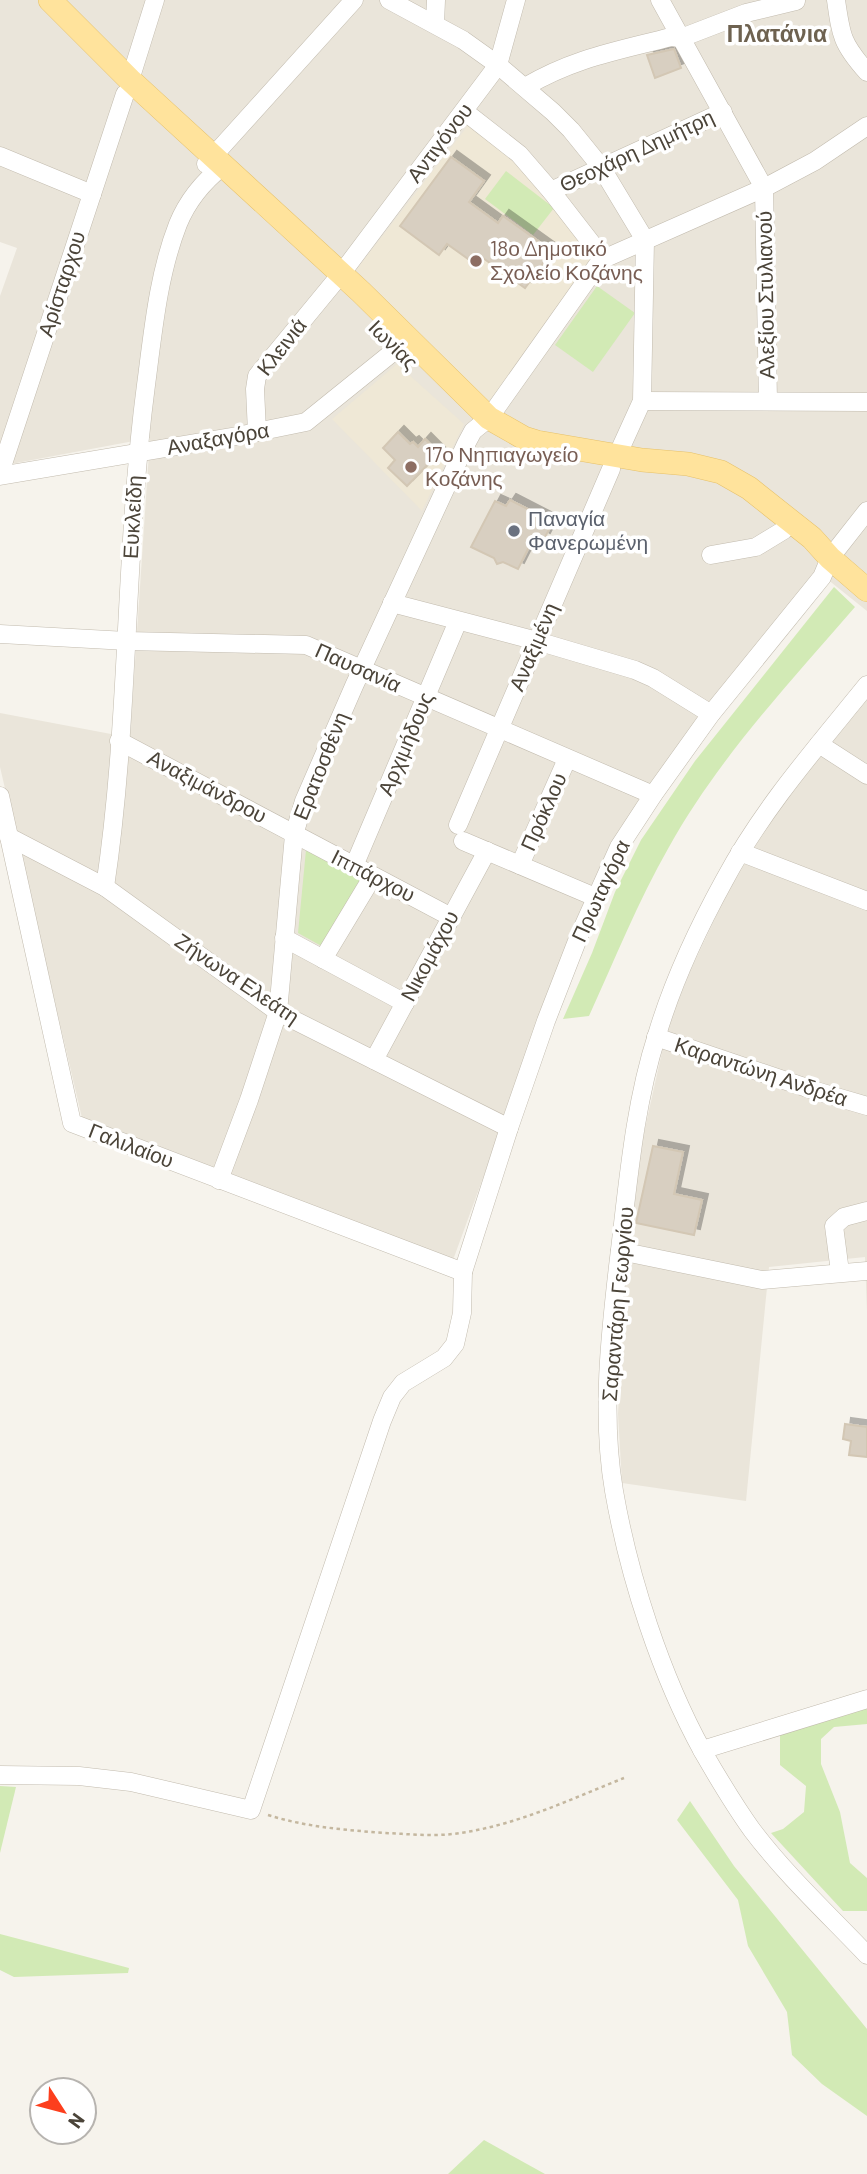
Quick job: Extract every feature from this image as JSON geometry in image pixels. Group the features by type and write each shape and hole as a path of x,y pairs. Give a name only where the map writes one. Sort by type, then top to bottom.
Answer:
{"main road":[{"name":"Ιωνίας","path":"30,0 337,280 484,423 498,440 528,453 614,463 716,484 838,566"},
{"name":"Ιωνίας","path":"50,0 127,87"},
{"name":"Ιωνίας","path":"614,463 642,460 688,464 721,472 749,488 812,538 838,566 867,590"}],"street":[{"name":"Αρίσταρχου","path":"0,474 155,0"},
{"name":"Ευκλείδη","path":"105,887 127,641 137,452 155,318 170,248 179,221 213,166 354,0"},
{"path":"389,0 435,23 498,65 571,130 601,167 645,240 642,401 867,402"},
{"path":"435,23 436,0"},
{"name":"Αντιγόνου","path":"337,280 498,65 516,0"},
{"path":"660,0 764,188"},
{"path":"836,0 839,25 846,48 867,72"},
{"path":"525,87 555,69 583,59 671,37 681,38 747,7 796,1"},
{"path":"464,111 519,154 596,249 601,260 764,188 815,161 867,126"},
{"name":"Θεοχάρη Δημήτρη","path":"551,191 723,112"},
{"path":"0,156 92,194"},
{"name":"Αλεξίου Στυλιανού","path":"764,188 768,401"},
{"name":"Ερατοσθένη","path":"219,1180 278,1012 294,835 304,801 361,670 472,432 484,423 601,260"},
{"name":"Κλεινιά","path":"257,432 257,376 337,280"},
{"name":"Αναξαγόρα","path":"0,474 306,422 403,344"},
{"name":"Αναξιμένη","path":"487,851 461,833 499,729 642,401"},
{"name":"Πρωταγόρα","path":"251,1810 392,1396 403,1383 444,1358 455,1344 462,1313 463,1272 546,1021 595,897 620,847 653,795 712,713 822,577 838,566 867,511"},
{"path":"710,555 756,547 784,530"},
{"path":"392,603 635,670 712,713"},
{"name":"Αρχιμήδους","path":"354,866 458,621"},
{"name":"Παυσανία","path":"0,634 127,641 293,643 320,650 653,795"},
{"name":"Σαραντάρη Γεωργίου","path":"867,685 774,801 740,852 671,993 656,1037 639,1113 620,1251 610,1365 609,1431 614,1489 625,1541 662,1662 702,1750 753,1832 818,1906 867,1955"},
{"name":"Αναξιμάνδρου","path":"119,741 294,835"},
{"path":"820,744 867,775"},
{"name":"Πρόκλου","path":"520,865 567,759"},
{"name":"Γαλιλαίου","path":"0,796 72,1124 463,1272"},
{"name":"Ιππάρχου","path":"294,835 452,917"},
{"name":"Ζήνωνα Ελεάτη","path":"9,837 105,887 278,1012 509,1128"},
{"path":"487,851 595,897"},
{"name":"Νικομάχου","path":"374,1060 487,851"},
{"path":"740,852 867,901"},
{"path":"323,959 373,876"},
{"path":"284,938 405,1003"},
{"name":"Καραντώνη Ανδρέα","path":"656,1037 867,1106"},
{"path":"840,1272 834,1226 844,1217 867,1211"},
{"path":"620,1251 762,1280 867,1271"},
{"path":"702,1750 867,1699"},
{"path":"0,1775 79,1776 131,1782 251,1810"}],"path":[{"path":"251,1810 297,1824 429,1836 496,1825 624,1778"}],"shaded area":[{"path":"0,0 867,0 867,611 817,571 644,799 506,1115 453,1260 82,1118 0,767 0,713 130,736 150,438 0,466 0,296 17,248 0,242"},
{"name":"18ο Δημοτικό Σχολείο Κοζάνης","path":"470,123 517,160 592,252 586,273 492,406 356,270"},
{"name":"17ο Νηπιαγωγείο Κοζάνης","path":"397,364 464,424 422,511 332,419"},
{"path":"867,700 867,1311 865,1257 769,1267 746,1501 622,1483 618,1414 629,1235 643,1137 668,1025 738,870 769,819"}],"green space":[{"path":"506,171 554,208 533,235 485,199"},
{"path":"597,286 635,313 593,372 555,345"},
{"path":"834,587 855,607 756,722 688,815 647,888 589,1016 563,1019 615,892 641,840 695,761"},
{"path":"306,850 365,882 325,948 298,933"},
{"path":"867,1706 867,1724 834,1727 821,1739 821,1764 840,1812 850,1863 867,1878 867,1911 843,1911 771,1833 783,1829 804,1812 806,1786 780,1765 780,1733"},
{"path":"0,1786 16,1787 0,1853"},
{"path":"690,1801 734,1866 867,2029 867,2116 822,2084 792,2055 787,2012 748,1946 738,1900 677,1820"},
{"path":"0,1934 129,1968 128,1973 14,1977 0,1970"},
{"path":"484,2140 545,2174 448,2174"}],"building":[{"path":"674,49 681,68 655,78 647,55"},
{"path":"451,157 484,181 469,202 498,223 503,216 552,251 525,288 476,253 471,261 447,244 439,255 400,226"},
{"path":"398,432 410,444 413,442 418,447 425,439 439,453 407,486 388,468 395,460 383,448"},
{"name":"Παναγία Φανερωμένη","path":"510,500 553,522 544,539 535,535 518,569 503,562 497,564 494,558 471,547 495,501 506,506"},
{"path":"653,1146 683,1152 674,1194 702,1200 694,1235 636,1223"},
{"path":"845,1424 867,1427 867,1457 849,1455 851,1441 843,1439"}],"place":[{"name":"18ο Δημοτικό Σχολείο Κοζάνης","path":"476,261"},
{"name":"17ο Νηπιαγωγείο Κοζάνης","path":"411,467"},
{"name":"Παναγία Φανερωμένη","path":"514,531"}],"district":[{"name":"Πλατάνια","path":"777,34"}]}
